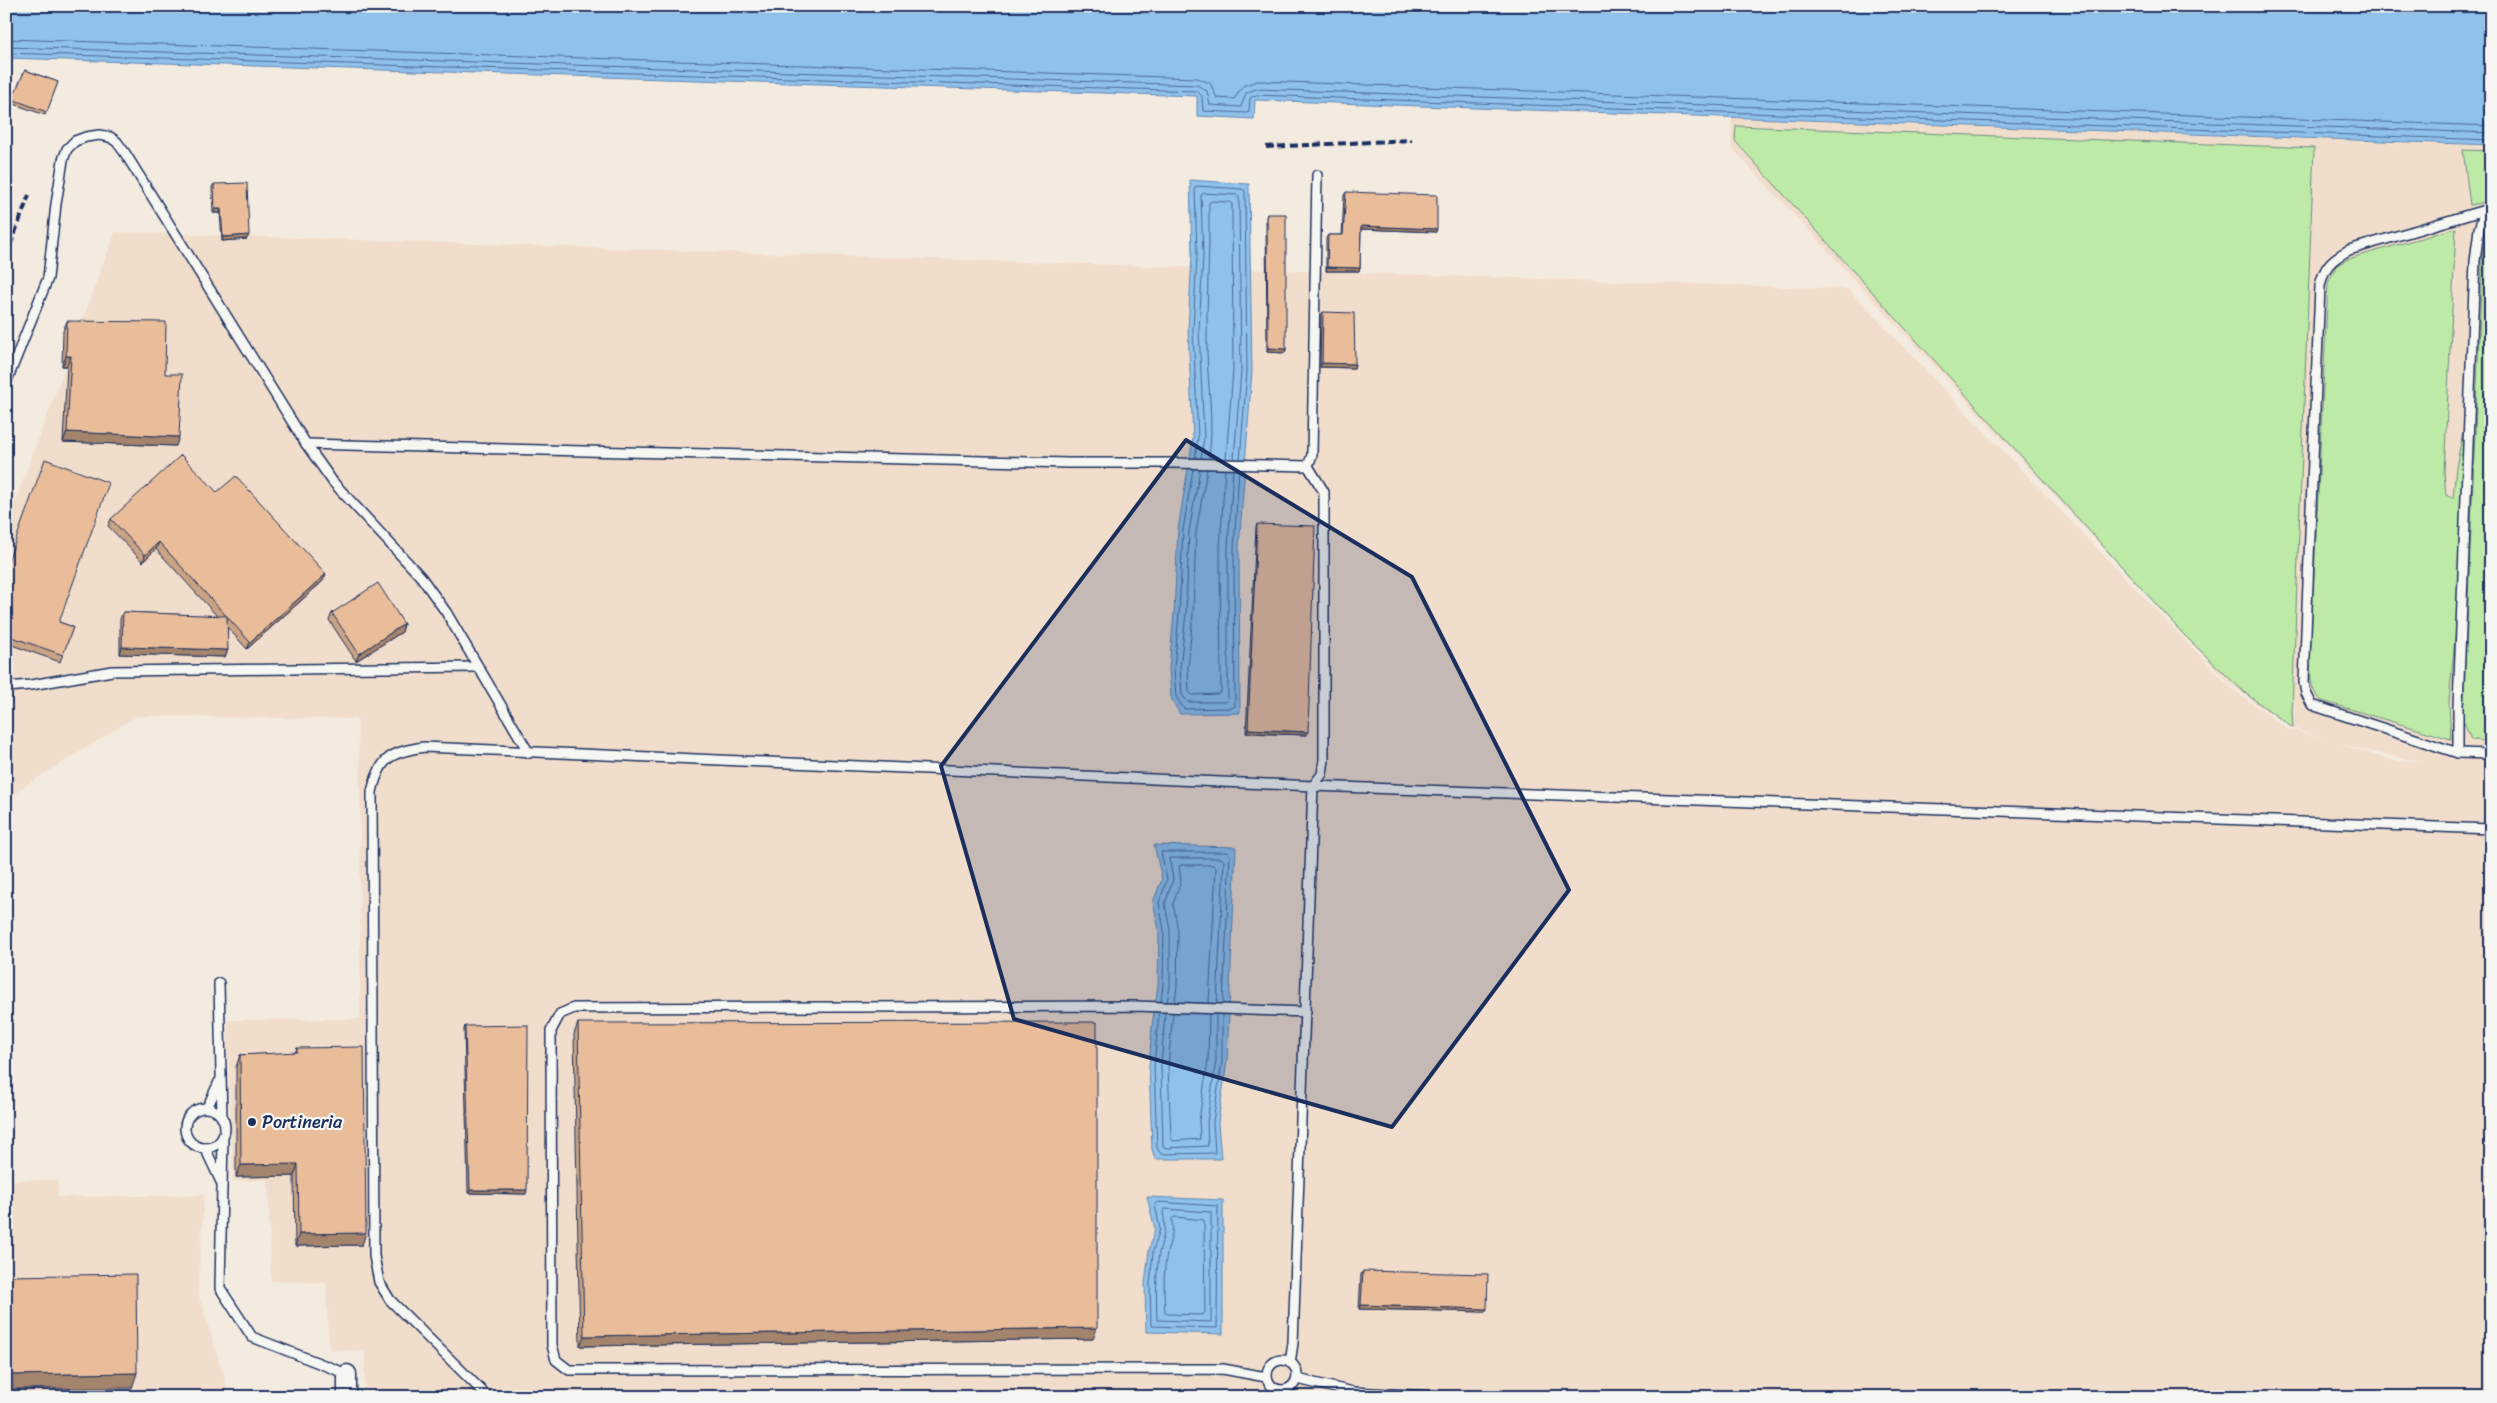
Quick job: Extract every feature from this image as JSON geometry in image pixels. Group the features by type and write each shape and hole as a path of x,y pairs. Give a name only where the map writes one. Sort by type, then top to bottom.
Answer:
{"street":[{"path":"347,1374 347,1397"}],"lane":[{"path":"6,384 48,278 56,204 63,160 67,149 75,141 86,137 110,138 117,142 125,153 306,444 333,482 421,577 446,612 529,753"},
{"path":"1308,466 1312,455 1316,174"},
{"path":"2488,210 2349,250 2330,260 2323,274 2320,286 2304,682 2306,694 2312,705 2458,752 2491,754"},
{"path":"2458,752 2458,706 2475,261 2479,229 2488,210"},
{"path":"306,444 1068,464 1173,463 1308,466"},
{"path":"1290,1362 1276,1361 1269,1367 1266,1377 1272,1393 1287,1390 1296,1379 1296,1370 1290,1362 1293,1343 1313,786 1322,774 1324,760 1324,492 1308,466"},
{"path":"6,687 31,685 112,671 477,667"},
{"path":"488,1397 390,1300 379,1282 374,1256 372,792 378,770 395,752 424,747 1313,786 2491,829"},
{"path":"219,983 220,1079 222,1118 225,1130 223,1136 224,1188 220,1288 252,1337 347,1374"},
{"path":"1266,1377 1222,1370 579,1371 561,1366 556,1360 552,1345 551,1031 560,1014 574,1008 1135,1006 1306,1012"},
{"path":"207,1108 220,1079"},
{"path":"222,1118 213,1109 201,1108 189,1114 184,1128 189,1140 194,1145 205,1148 214,1146 223,1136"},
{"path":"205,1148 224,1188"},
{"path":"1296,1379 1353,1392 1451,1397"}],"highlighted area":[{"path":"1186,440 1412,577 1569,890 1392,1127 1014,1019 941,766"}],"shaded area":[{"path":"1732,118 2491,146 2491,1397 364,1397 365,1351 329,1350 326,1283 271,1281 268,1180 233,1181 228,1044 228,1020 360,1019 360,768 357,719 137,716 22,788 6,803 6,526 115,232 1848,289 2232,689 2286,728 2322,739 2293,728 2260,707 2228,682 1731,147","holes":["2339,744 2422,761 2394,761"]},
{"path":"6,1180 58,1180 58,1197 204,1195 198,1292 230,1397 6,1397"}],"green space":[{"path":"1736,126 2314,148 2292,711 2293,728 2245,693 2183,634 1735,141"},
{"path":"2463,150 2491,151 2491,201 2470,205"},
{"path":"2456,228 2444,472 2446,495 2453,498 2456,467 2463,432 2458,605 2449,702 2451,739 2322,701 2313,688 2310,661 2328,283 2336,266 2348,259"},
{"path":"2491,235 2491,741 2471,740 2463,719 2482,265 2483,249"}],"water":[{"path":"6,6 2491,6 2491,145 1255,100 1254,119 1197,116 1197,96 6,58"},
{"path":"1190,180 1249,184 1252,371 1239,547 1240,713 1180,714 1171,698 1169,668 1178,529 1193,438 1188,329 1192,255"},
{"path":"1154,845 1236,847 1227,1061 1218,1123 1221,1159 1155,1159 1152,1149 1149,1066 1158,985 1159,930 1153,902 1162,879"},
{"path":"1147,1197 1223,1200 1223,1334 1146,1332 1145,1284 1149,1250 1155,1229"}],"building":[{"path":"25,70 58,82 47,112 12,99"},
{"path":"247,183 249,235 223,237 221,209 215,209 214,184"},
{"path":"1346,192 1437,195 1437,229 1361,226 1360,268 1327,267 1328,235 1343,235"},
{"path":"1267,214 1286,214 1286,349 1268,348"},
{"path":"1323,312 1354,313 1355,364 1322,363"},
{"path":"67,321 166,322 165,374 182,374 179,437 67,432 71,356 66,356"},
{"path":"181,455 217,492 236,476 326,574 250,642 159,542 145,555 111,519"},
{"path":"45,459 109,483 59,622 73,627 63,655 6,635 6,567"},
{"path":"1257,524 1315,526 1308,732 1248,729"},
{"path":"378,583 404,624 359,654 332,613"},
{"path":"123,612 227,616 228,650 122,647"},
{"path":"1097,1022 1097,1328 584,1336 578,1023"},
{"path":"528,1025 527,1190 470,1190 465,1026"},
{"path":"364,1047 366,1233 299,1234 298,1164 241,1165 240,1055 297,1052 297,1048"},
{"path":"1363,1271 1488,1274 1487,1309 1361,1305"},
{"path":"136,1274 137,1373 6,1375 6,1276"}],"railway":[{"path":"1266,147 1412,140"},
{"path":"6,257 29,195"}],"place":[{"name":"Portineria","path":"252,1122"}]}
